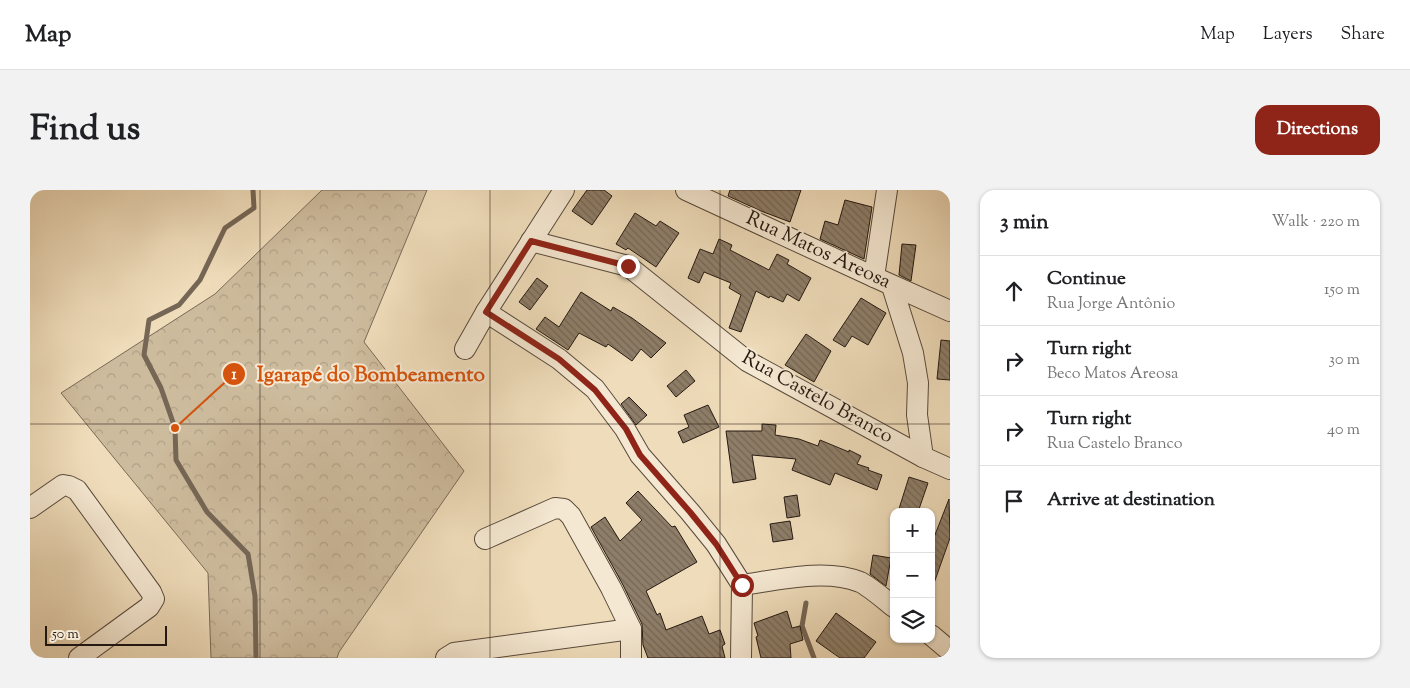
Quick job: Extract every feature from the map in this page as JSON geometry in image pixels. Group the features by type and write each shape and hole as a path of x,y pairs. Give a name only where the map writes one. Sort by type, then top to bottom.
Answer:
{"street":[{"path":"465,349 486,312 564,190"},
{"name":"Rua Matos Areosa","path":"686,190 883,282 950,311"},
{"path":"887,190 883,282 913,353 918,383 917,415 923,457"},
{"name":"Rua Castelo Branco","path":"531,241 628,266 747,361 923,457 950,469"},
{"path":"486,312 559,359 595,390 626,429 640,455 716,544 742,585 741,658"},
{"path":"30,508 63,485 77,490 151,592 154,600 149,607 79,658"},
{"path":"484,538 555,508 564,509 571,516 611,588 630,629 631,658"},
{"path":"742,585 805,575 835,576 860,582 890,604"},
{"path":"446,658 454,653 630,629"},
{"path":"935,638 950,651"}],"green space":[{"path":"322,190 427,190 364,342 464,471 339,652 337,658 211,658 208,573 61,393 215,294"}],"building":[{"path":"587,190 604,190 612,196 592,225 572,211"},
{"path":"730,190 801,190 790,222 728,196"},
{"path":"845,200 872,207 864,259 820,239 825,221 838,225"},
{"path":"635,213 656,226 660,221 679,233 656,267 628,248 626,250 616,244"},
{"path":"719,239 732,245 730,250 769,270 777,254 789,260 787,264 811,278 799,301 787,294 783,302 770,296 769,298 756,291 741,332 729,328 741,295 729,288 731,283 704,272 699,283 688,278 700,249 713,254"},
{"path":"902,244 916,245 911,281 899,275"},
{"path":"537,278 548,286 530,310 519,302"},
{"path":"581,292 611,311 613,307 632,318 666,343 651,358 641,349 632,361 608,344 606,347 579,333 568,350 536,329 545,317 559,327"},
{"path":"861,298 886,313 868,345 852,336 845,347 833,340"},
{"path":"806,334 831,351 814,382 785,365"},
{"path":"941,340 950,341 950,380 937,379"},
{"path":"686,370 695,381 676,397 667,386"},
{"path":"629,397 647,415 636,425 621,404"},
{"path":"708,405 719,427 683,443 678,432 689,427 684,415"},
{"path":"762,424 776,425 775,435 799,439 818,446 820,440 861,456 857,464 882,475 877,490 835,473 830,485 792,470 796,459 752,455 756,479 733,483 726,431 762,431"},
{"path":"909,477 928,483 919,508 899,508"},
{"path":"638,491 672,527 675,526 697,562 646,591 657,615 660,613 666,630 702,616 709,634 720,630 725,644 722,646 725,658 648,658 643,645 642,624 591,527 605,517 620,541 642,520 626,503"},
{"path":"797,495 800,516 787,518 784,497"},
{"path":"949,499 950,538 935,580 935,553 935,535"},
{"path":"790,521 793,539 773,542 770,524"},
{"path":"873,555 890,558 886,586 870,574"},
{"path":"787,611 792,628 800,626 803,640 790,644 791,658 761,658 754,623"},
{"path":"836,613 876,642 864,658 840,658 816,641"}],"waterway":[{"path":"253,190 254,208 225,228 200,280 179,305 149,320 144,355 161,388 175,428 176,460 207,512 248,554 255,596 256,658"},
{"path":"806,603 802,626 814,658"}],"place":[{"name":"Igarapé do Bombeamento","path":"175,428"}],"route":[{"path":"628,266 531,241 486,312 559,359 595,390 626,429 640,455 716,544 742,585"}]}
